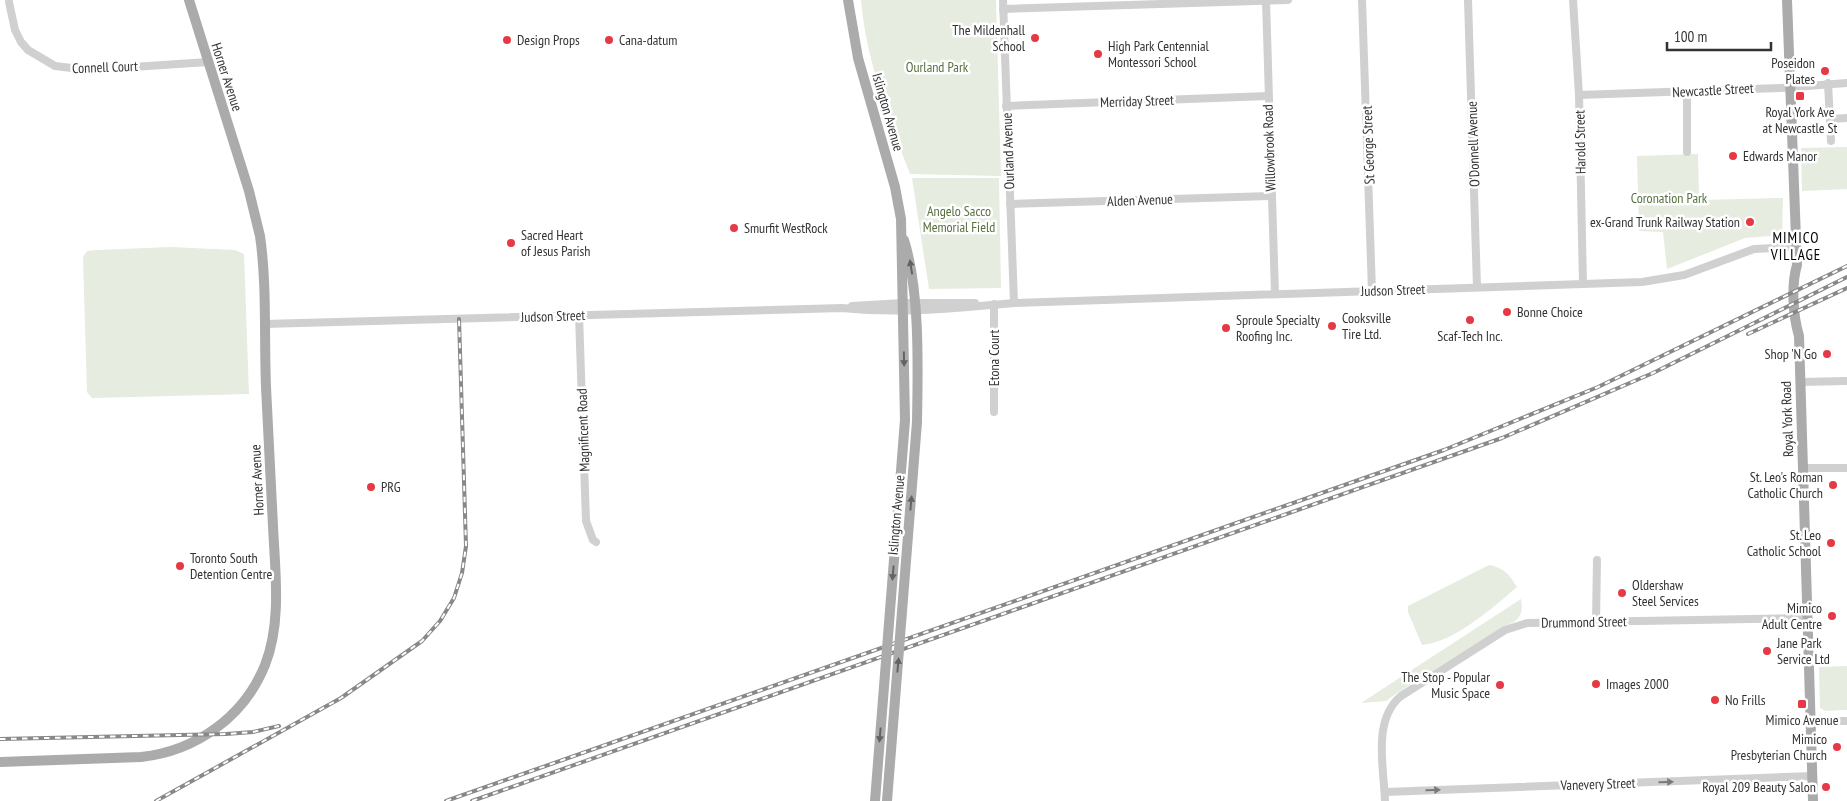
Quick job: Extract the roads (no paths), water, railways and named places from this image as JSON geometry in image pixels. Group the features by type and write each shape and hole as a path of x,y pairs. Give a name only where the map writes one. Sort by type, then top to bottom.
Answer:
{"main road":[{"name":"Horner Avenue","path":"0,762 141,757 175,750 190,744 218,727 238,708 258,680 269,650 275,622 274,545 260,236 189,0"},
{"name":"Islington Avenue","path":"848,0 858,58 895,187 902,232 912,266 914,306 917,422 887,801"},
{"name":"Royal York Road","path":"1787,0 1797,266 1794,283 1796,326 1799,336 1813,801"},
{"name":"Islington Avenue","path":"875,801 905,420 902,232"}],"street":[{"name":"Ourland Avenue","path":"1003,0 1014,303"},
{"path":"1003,9 1288,0"},
{"name":"St George Street","path":"1362,0 1372,291"},
{"name":"O'Donnell Avenue","path":"1468,0 1477,287"},
{"name":"Harold Street","path":"1573,0 1579,95 1583,284"},
{"name":"Willowbrook Road","path":"1266,1 1270,196 1275,294"},
{"name":"Connell Court","path":"9,2 15,30 21,42 28,50 55,66 88,70 208,62"},
{"path":"1828,83 1831,141"},
{"name":"Newcastle Street","path":"1579,95 1847,83"},
{"path":"1687,91 1687,152"},
{"name":"Merriday Street","path":"1006,106 1268,96"},
{"path":"1830,119 1847,118"},
{"name":"Alden Avenue","path":"1010,204 1270,196"},
{"name":"Judson Street","path":"264,324 842,308 862,304 903,306 984,305 1664,280 1706,268 1754,249 1796,247"},
{"name":"Etona Court","path":"994,304 994,412"},
{"name":"Magnificent Road","path":"579,316 586,521 593,540 596,542"},
{"path":"1800,382 1847,381"},
{"path":"1803,468 1847,468"},
{"path":"1596,622 1597,560"},
{"name":"Drummond Street","path":"1385,792 1383,727 1388,711 1401,696 1505,630 1527,623 1807,618"},
{"path":"1810,721 1847,721"},
{"name":"Vanevery Street","path":"1385,792 1812,776"},
{"path":"1385,792 1385,801"}],"railway":[{"path":"446,801 1444,450 1598,387 1847,266"},
{"path":"472,801 1502,438 1653,373 1847,277"},
{"path":"1748,334 1847,288"},
{"path":"156,801 341,698 422,641 440,621 454,598 462,573 466,546 459,319"},
{"path":"0,739 226,734 253,732 279,726"}],"place":[{"name":"The Mildenhall School","path":"1035,38"},
{"name":"Design Props","path":"507,40"},
{"name":"Cana-datum","path":"609,40"},
{"name":"High Park Centennial Montessori School","path":"1098,54"},
{"name":"Poseidon Plates","path":"1825,71"},
{"name":"Royal York Ave at Newcastle St","path":"1800,96"},
{"name":"Edwards Manor","path":"1733,156"},
{"name":"ex-Grand Trunk Railway Station","path":"1750,222"},
{"name":"Smurfit WestRock","path":"734,228"},
{"name":"Sacred Heart of Jesus Parish","path":"511,243"},
{"name":"Bonne Choice","path":"1507,312"},
{"name":"Scaf-Tech Inc.","path":"1470,320"},
{"name":"Cooksville Tire Ltd.","path":"1332,326"},
{"name":"Sproule Specialty Roofing Inc.","path":"1226,328"},
{"name":"Shop 'N Go","path":"1827,354"},
{"name":"St. Leo's Roman Catholic Church","path":"1833,485"},
{"name":"PRG","path":"371,487"},
{"name":"St. Leo Catholic School","path":"1831,543"},
{"name":"Toronto South Detention Centre","path":"180,566"},
{"name":"Oldershaw Steel Services","path":"1622,593"},
{"name":"Mimico Adult Centre","path":"1832,616"},
{"name":"Jane Park Service Ltd","path":"1767,651"},
{"name":"Images 2000","path":"1596,684"},
{"name":"The Stop - Popular Music Space","path":"1500,685"},
{"name":"No Frills","path":"1715,700"},
{"name":"Mimico Avenue","path":"1802,704"},
{"name":"Mimico Presbyterian Church","path":"1837,747"},
{"name":"Royal 209 Beauty Salon","path":"1826,787"}],"district":[{"name":"MIMICO VILLAGE","path":"1796,246"}],"park label":[{"name":"Ourland Park","path":"937,67"},
{"name":"Coronation Park","path":"1669,198"},
{"name":"Angelo Sacco Memorial Field","path":"959,220"}]}
